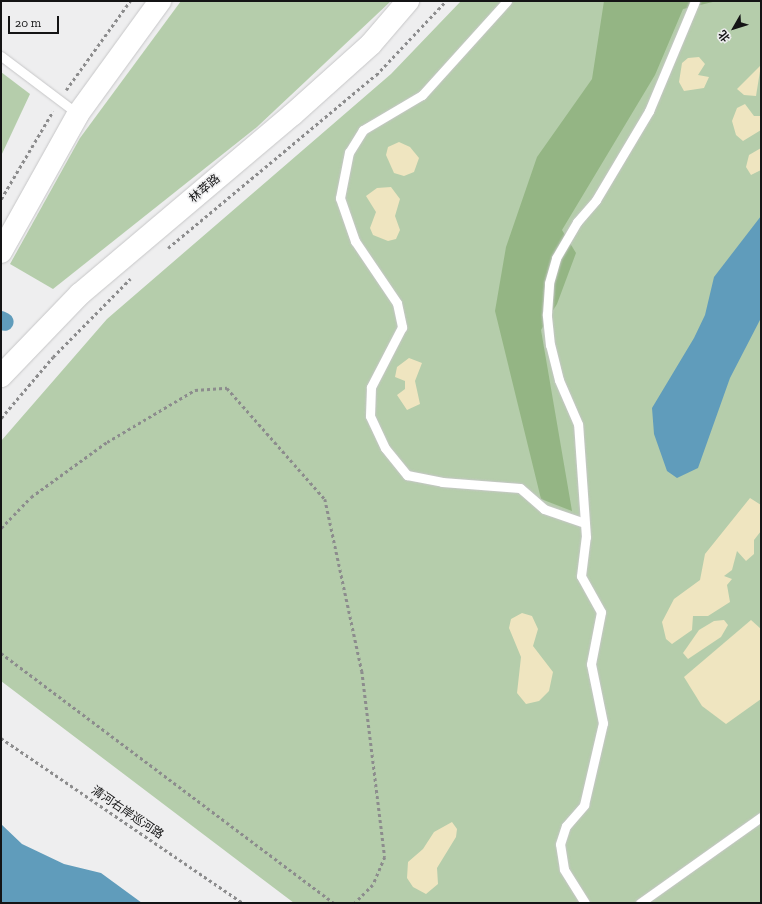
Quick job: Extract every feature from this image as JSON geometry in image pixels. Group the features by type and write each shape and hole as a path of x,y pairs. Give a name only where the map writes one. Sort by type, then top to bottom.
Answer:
{"main road":[{"path":"1,252 78,114 160,1"},
{"name":"林萃路","path":"1,376 80,294 292,115 371,44 408,1"}],"lane":[{"path":"507,1 422,95 362,130 348,152 340,198 355,242 397,303 402,327 371,387 370,416 385,448 407,475 442,482 520,488 544,509 585,523"},
{"path":"584,903 564,869 560,844 566,826 584,805 602,723 591,664 600,612 581,576 585,523 578,424 559,380 550,345 547,314 549,283 556,258 577,222 596,200 649,111 695,1"},
{"path":"1,56 78,114"},
{"path":"640,903 761,817"}],"path":[{"path":"166,249 376,75 446,1"},
{"path":"1,418 53,357 136,273"},
{"path":"1,528 31,497 107,442 195,390 227,388 325,499 362,671 385,857 373,886 355,903"},
{"path":"1,653 334,903"},
{"name":"清河右岸巡河路","path":"1,738 243,903"}],"green space":[{"path":"181,1 391,1 257,127 53,289 10,264 80,138"},
{"path":"461,1 761,1 761,903 294,903 1,681 1,441 107,319 391,74"},
{"path":"604,1 717,1 683,9 655,75 562,230 576,253 557,304 541,330 572,511 541,499 495,311 506,247 537,157 592,79"},
{"path":"1,72 30,94 1,156"}],"sand":[{"path":"699,57 705,64 698,75 709,77 704,88 684,91 679,82 682,63 688,58"},
{"path":"761,65 756,96 744,95 737,89"},
{"path":"745,104 754,116 761,116 761,130 743,141 736,135 732,121 737,108"},
{"path":"399,142 410,147 419,158 414,172 404,176 394,173 386,155 388,147"},
{"path":"761,148 761,170 751,175 746,167 749,155"},
{"path":"391,187 400,199 395,216 400,230 396,239 388,241 373,235 370,228 376,212 366,196 377,188"},
{"path":"409,358 422,363 415,381 420,404 407,410 397,395 405,389 405,381 395,377 397,367"},
{"path":"750,498 761,505 761,531 754,540 754,554 746,561 737,551 732,570 724,576 732,579 727,585 730,602 708,616 693,616 692,630 672,644 666,639 662,622 674,599 700,580 705,554"},
{"path":"522,613 532,616 538,629 533,646 553,672 549,691 539,701 526,704 517,693 521,657 509,628 511,619"},
{"path":"724,620 728,625 721,637 688,659 683,653 699,630 714,621"},
{"path":"751,620 761,629 761,699 726,724 702,706 684,677"},
{"path":"452,822 457,829 456,837 437,868 438,884 426,894 413,887 407,878 408,862 423,849 434,832"}],"water":[{"path":"761,216 761,318 730,378 698,468 677,478 667,471 654,434 652,408 694,338 705,315 714,277"},
{"path":"1,824 22,844 64,864 101,873 142,903 1,903"}],"waterway":[{"path":"1,320 5,322"}]}
